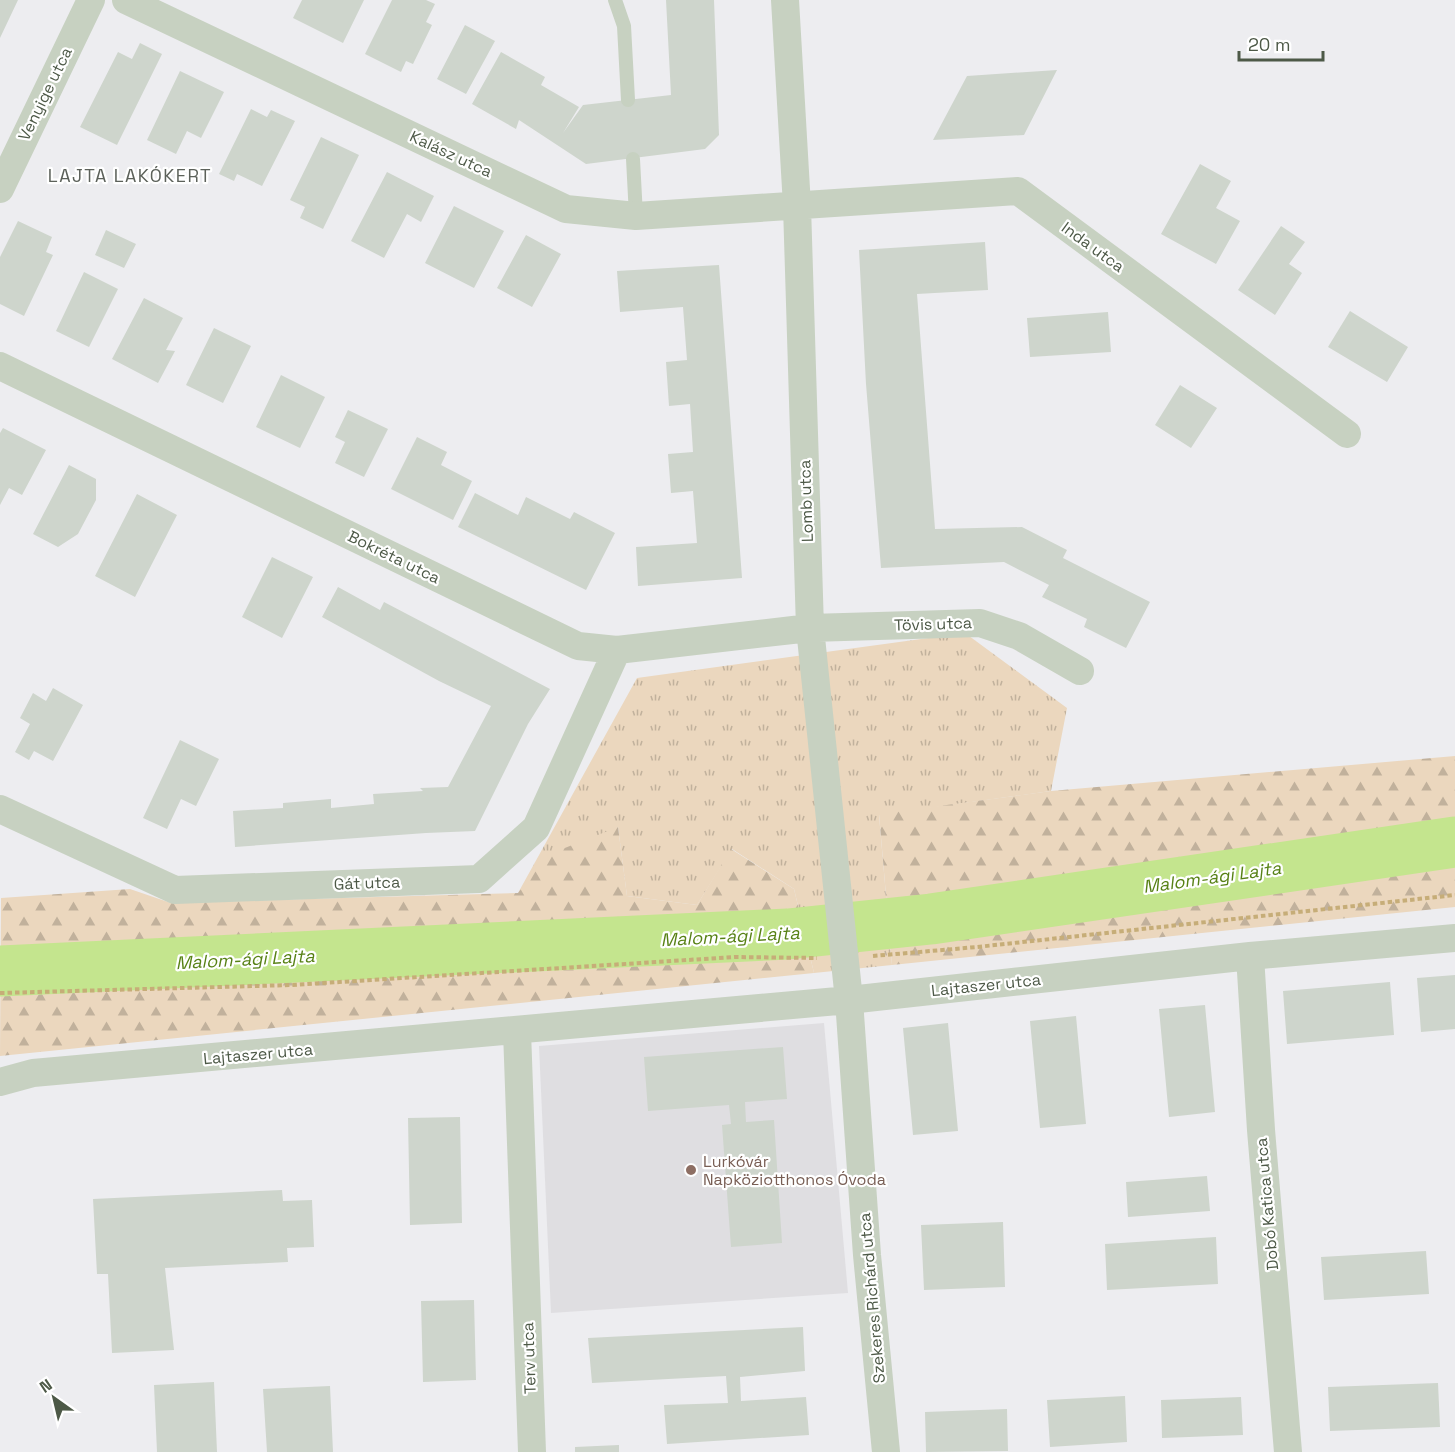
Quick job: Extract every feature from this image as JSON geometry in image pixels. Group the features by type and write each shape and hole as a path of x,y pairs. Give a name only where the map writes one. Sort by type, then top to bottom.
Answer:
{"street":[{"name":"Venyige utca","path":"0,189 91,0"},
{"name":"Kalász utca","path":"126,0 566,208 636,216 797,206"},
{"name":"Lomb utca","path":"785,0 797,206 810,628 849,1000"},
{"name":"Inda utca","path":"797,206 1018,191 1347,434"},
{"name":"Bokréta utca","path":"0,366 578,646 617,650 810,628"},
{"name":"Tövis utca","path":"810,628 980,623 1019,636 1080,671"},
{"name":"Gát utca","path":"0,809 175,890 479,879 536,828 617,650"},
{"name":"Lajtaszer utca","path":"0,1082 33,1073 849,1000 1250,956 1455,938"},
{"name":"Dobó Katica utca","path":"1250,956 1261,1130 1288,1452"},
{"name":"Szekeres Richárd utca","path":"849,1000 867,1255 886,1452"},
{"name":"Terv utca","path":"517,1031 532,1452"}],"lane":[{"path":"615,0 624,26 628,100"},
{"path":"633,159 636,216"}],"path":[{"path":"0,993 292,985 735,957 845,958 977,947 1455,895"}],"shaded area":[{"name":"Lurkóvár Napköziotthonos Óvoda","path":"824,1023 848,1293 551,1313 539,1046"}],"green space":[{"path":"965,633 1067,708 1051,791 879,815 892,965 814,973 794,889 732,849 697,905 627,896 618,827 518,893 637,678"},
{"path":"1455,756 1455,907 892,965 879,814 1051,791"},
{"path":"618,827 627,896 697,905 731,849 794,889 814,973 0,1056 1,898 130,889 171,903 518,893 547,855"}],"building":[{"path":"0,0 18,0 0,38"},
{"path":"302,0 364,0 343,43 293,18"},
{"path":"392,0 426,0 435,4 426,22 432,25 413,64 406,61 401,72 365,54"},
{"path":"666,0 714,0 719,135 705,149 586,164 519,120 516,129 472,104 501,52 545,77 541,85 579,107 563,133 583,105 671,95"},
{"path":"465,25 495,41 466,94 437,79"},
{"path":"140,43 162,54 117,145 80,127 118,52 132,59"},
{"path":"1057,70 1024,135 933,140 967,76"},
{"path":"180,71 224,92 201,138 187,131 176,154 147,140"},
{"path":"251,109 267,117 271,110 295,121 262,186 237,174 234,181 219,174"},
{"path":"321,137 359,155 323,229 300,218 305,207 290,200"},
{"path":"1200,164 1231,181 1216,208 1240,221 1216,264 1161,234"},
{"path":"387,172 434,196 421,222 407,214 384,258 351,241"},
{"path":"454,206 504,231 474,288 425,263"},
{"path":"18,221 52,237 46,252 53,255 24,316 0,304 0,257"},
{"path":"1281,226 1305,242 1289,264 1302,273 1275,315 1238,290"},
{"path":"106,230 136,244 124,268 95,255"},
{"path":"526,235 561,254 532,307 497,288"},
{"path":"985,242 988,290 917,294 935,529 1022,527 1067,550 1063,558 1150,602 1126,648 1084,627 1087,619 1042,597 1049,585 1004,562 881,568 866,384 859,250"},
{"path":"719,265 742,578 638,586 636,547 697,543 693,491 671,493 668,454 693,452 690,404 669,406 666,362 687,360 683,307 620,312 617,271"},
{"path":"84,272 118,289 89,347 56,331"},
{"path":"144,298 183,318 166,350 175,351 158,383 112,359"},
{"path":"1350,311 1408,347 1387,382 1328,347"},
{"path":"1108,312 1111,352 1030,357 1027,318"},
{"path":"214,328 251,346 223,403 186,385"},
{"path":"281,375 325,397 300,448 256,427"},
{"path":"1180,385 1217,408 1191,448 1155,425"},
{"path":"348,410 388,429 364,477 335,463 345,442 335,437"},
{"path":"3,428 46,450 22,495 9,488 0,505 0,433"},
{"path":"417,437 447,452 441,465 472,481 453,520 391,489"},
{"path":"69,465 96,479 96,500 78,534 58,547 33,534"},
{"path":"475,493 518,515 526,497 570,519 574,512 615,533 586,590 458,527"},
{"path":"137,494 177,515 135,597 95,576"},
{"path":"272,557 313,577 282,638 242,617"},
{"path":"338,587 380,610 384,602 550,689 528,724 475,831 235,847 233,811 283,808 283,803 331,799 331,808 374,804 373,794 448,787 491,706 439,681 322,617"},
{"path":"53,688 83,705 53,761 34,751 29,760 15,752 30,724 20,718 33,693 46,701"},
{"path":"180,740 219,759 196,806 181,799 167,829 143,818"},
{"path":"1455,975 1455,1029 1421,1032 1417,978"},
{"path":"1390,982 1394,1035 1287,1044 1283,991"},
{"path":"1205,1005 1215,1112 1169,1117 1159,1009"},
{"path":"1076,1016 1086,1124 1040,1128 1030,1021"},
{"path":"948,1023 958,1131 913,1135 903,1028"},
{"path":"783,1047 787,1099 745,1102 746,1122 774,1120 782,1243 731,1247 722,1125 731,1124 729,1105 648,1111 644,1057"},
{"path":"460,1117 462,1223 410,1225 408,1118"},
{"path":"1207,1176 1210,1211 1128,1217 1126,1182"},
{"path":"282,1190 283,1201 312,1200 314,1247 287,1248 288,1262 165,1268 174,1350 112,1353 108,1274 97,1274 93,1199"},
{"path":"1003,1222 1005,1287 924,1290 921,1225"},
{"path":"1216,1237 1218,1284 1107,1290 1105,1244"},
{"path":"1426,1251 1429,1294 1324,1300 1321,1257"},
{"path":"474,1300 476,1380 423,1382 421,1301"},
{"path":"803,1327 805,1371 740,1377 741,1401 806,1397 809,1435 667,1444 664,1405 728,1403 726,1376 592,1383 588,1338"},
{"path":"214,1382 217,1452 157,1452 154,1385"},
{"path":"1438,1383 1440,1427 1330,1431 1328,1387"},
{"path":"330,1386 333,1452 267,1452 263,1389"},
{"path":"1125,1396 1127,1442 1050,1447 1047,1400"},
{"path":"1241,1397 1243,1435 1162,1438 1161,1400"},
{"path":"1007,1409 1008,1451 926,1452 925,1412"},
{"path":"619,1445 619,1452 575,1452 575,1447"}],"waterway":[{"name":"Malom-ági Lajta","path":"0,971 788,934 931,919 1455,842"}],"place":[{"name":"Lurkóvár Napköziotthonos Óvoda","path":"691,1170"}],"district":[{"name":"LAJTA LAKÓKERT","path":"130,175"}]}
